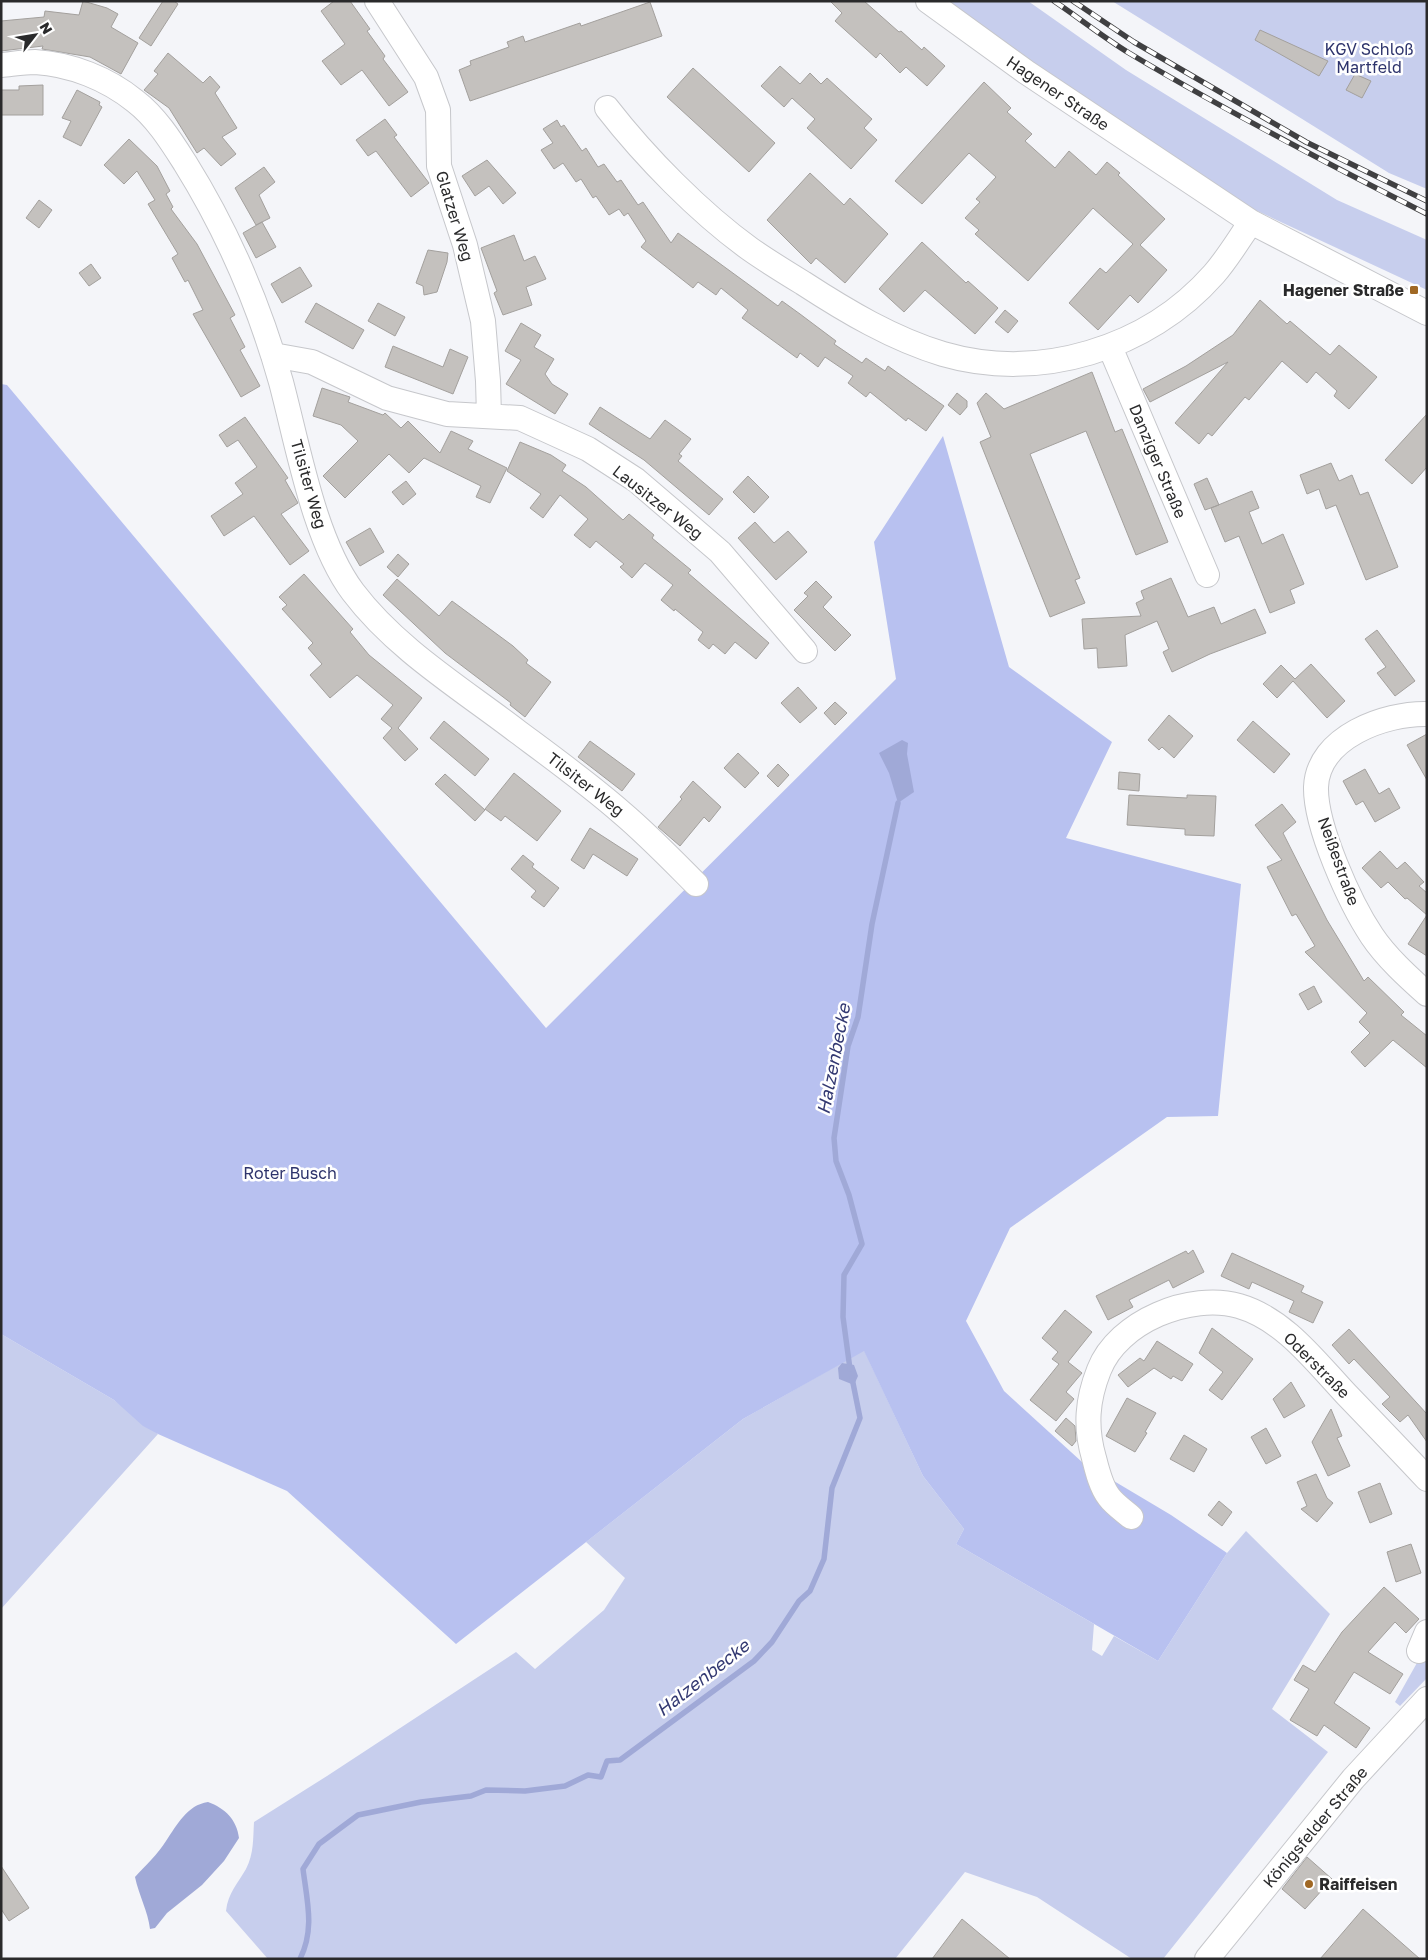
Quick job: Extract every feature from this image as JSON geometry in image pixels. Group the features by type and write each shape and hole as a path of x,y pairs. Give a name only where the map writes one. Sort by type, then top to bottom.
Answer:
{"street":[{"name":"Glatzer Weg","path":"377,1 426,77 438,110 439,166 465,245 483,321 489,416"},
{"name":"Hagener Straße","path":"928,1 1026,72 1251,222 1427,313"},
{"name":"Tilsiter Weg","path":"1,66 36,62 77,69 110,84 124,93 137,102 156,121 192,174 222,226 247,278 273,355 319,523 332,558 352,590 372,615 409,649 625,814 696,884"},
{"path":"608,108 678,188 749,248 835,304 891,333 943,354 1003,364 1061,361 1110,347 1146,329 1177,308 1214,274 1251,222"},
{"name":"Danziger Straße","path":"1110,347 1207,575"},
{"name":"Lausitzer Weg","path":"273,355 312,362 387,398 447,414 520,418 588,449 636,480 720,552 805,651"},
{"name":"Neißestraße","path":"1427,714 1388,719 1359,728 1337,744 1323,764 1316,784 1324,829 1354,906 1372,937 1427,994"},
{"name":"Oderstraße","path":"1131,1517 1108,1496 1095,1465 1087,1434 1090,1402 1100,1368 1115,1345 1144,1322 1165,1310 1190,1304 1213,1302 1239,1306 1268,1319 1294,1338 1427,1479"},
{"name":"Königsfelder Straße","path":"1207,1959 1353,1780 1427,1699"}],"green space":[{"path":"946,1 1028,1 1126,70 1337,200 1427,240 1427,290 1253,209 1022,55"},
{"name":"KGV Schloß Martfeld","path":"1112,1 1427,1 1427,189 1389,173"},
{"name":"Roter Busch","path":"1,384 7,385 546,1028 896,679 874,542 943,436 1009,667 1112,742 1066,838 1241,884 1218,1116 1167,1117 1010,1228 966,1321 1004,1391 1082,1462 1171,1515 1227,1553 1158,1661 956,1544 964,1529 923,1476 864,1351 743,1419 456,1644 287,1491 143,1426 114,1400 1,1334"},
{"path":"1,1334 114,1400 158,1434 1,1609"},
{"path":"864,1350 923,1476 964,1529 956,1544 1094,1624 1092,1650 1102,1656 1114,1636 1158,1661 1227,1553 1246,1531 1330,1614 1272,1709 1328,1752 1163,1959 1132,1959 1037,1897 965,1872 895,1959 268,1959 226,1911 231,1893 246,1869 250,1858 253,1846 254,1822 516,1652 535,1669 604,1610 625,1578 586,1542 743,1419"},
{"path":"1427,1645 1427,1678 1400,1706 1395,1702"}],"shaded area":[{"path":"902,740 908,743 907,754 914,792 898,803 889,773 879,753"},
{"path":"842,1363 854,1365 858,1376 854,1385 839,1379 838,1368"},
{"path":"208,1802 225,1811 233,1820 239,1838 224,1861 202,1885 167,1913 155,1928 150,1929 135,1877 159,1851 188,1811"}],"building":[{"path":"83,1 107,8 118,14 111,27 138,43 121,74 90,57 42,49 43,46 1,51 1,21 44,17 45,11 79,15"},
{"path":"163,1 174,1 178,4 151,46 139,38"},
{"path":"334,1 350,1 370,29 367,31 385,56 383,59 408,92 389,106 362,70 341,85 322,61 345,44 321,11"},
{"path":"830,1 864,1 899,32 901,31 922,50 924,47 945,66 927,86 906,67 900,73 880,53 876,58 835,21 842,13"},
{"path":"650,2 662,36 470,101 459,70 471,65 470,61 509,47 507,42 523,36 525,42 580,23 581,26"},
{"path":"1260,30 1328,61 1319,76 1255,40"},
{"path":"168,53 203,83 210,76 220,87 215,93 237,128 222,137 236,154 221,166 204,148 197,153 169,108 144,90 158,74 154,71"},
{"path":"780,66 800,84 810,73 821,84 827,78 872,119 864,128 877,140 851,169 807,128 815,119 792,98 784,107 761,86"},
{"path":"693,68 775,143 749,172 667,97"},
{"path":"1355,74 1371,81 1362,98 1346,90"},
{"path":"984,82 1011,108 1007,112 1032,134 1025,141 1055,168 1069,151 1096,175 1107,162 1120,173 1118,175 1165,219 1140,245 1167,270 1138,303 1130,295 1098,330 1069,303 1100,268 1106,273 1133,244 1093,208 1028,281 975,234 979,230 965,218 980,202 976,199 996,177 969,153 922,204 895,181"},
{"path":"43,85 43,115 1,115 1,90 19,90 19,86"},
{"path":"77,90 100,102 99,105 102,107 81,146 63,137 71,121 62,118"},
{"path":"385,119 397,135 394,137 429,183 411,197 376,151 368,156 356,140"},
{"path":"557,120 561,127 564,125 582,151 586,148 598,167 604,164 617,182 621,180 638,205 643,202 671,243 678,233 778,306 782,301 836,341 834,344 862,363 866,358 885,371 888,366 944,406 926,431 908,418 906,421 870,392 866,397 848,383 853,376 825,357 818,367 800,353 797,358 742,318 748,310 721,288 716,295 698,282 693,288 641,247 646,241 628,213 624,216 619,209 609,215 596,196 593,198 581,179 576,182 563,163 554,169 541,150 553,143 543,129"},
{"path":"129,139 157,166 170,191 166,194 173,207 171,209 197,244 235,315 230,318 245,347 240,350 260,386 241,397 193,314 203,310 188,280 185,282 172,258 178,254 148,204 155,200 137,171 124,184 104,165"},
{"path":"487,160 516,193 503,204 489,186 475,196 462,176"},
{"path":"264,167 275,182 259,195 270,218 256,225 235,188"},
{"path":"810,173 844,205 850,198 888,234 845,283 816,258 811,264 767,220"},
{"path":"39,200 52,210 39,228 26,218"},
{"path":"262,222 276,247 256,258 243,233"},
{"path":"514,235 524,261 535,256 546,279 526,287 532,305 503,315 494,293 497,291 481,248"},
{"path":"922,242 966,283 968,281 998,308 975,334 925,290 904,312 879,289"},
{"path":"428,250 448,253 437,292 424,295 423,286 416,283"},
{"path":"91,264 101,278 89,286 79,273"},
{"path":"300,267 312,286 282,303 271,284"},
{"path":"1260,300 1287,324 1290,321 1330,355 1339,345 1377,377 1349,409 1334,396 1337,391 1316,372 1307,383 1282,361 1249,400 1245,397 1212,436 1208,433 1199,444 1175,423 1228,362 1150,402 1143,389 1186,366 1233,335"},
{"path":"316,303 364,330 353,349 305,322"},
{"path":"378,303 405,317 395,336 368,321"},
{"path":"1005,310 1018,321 1008,333 995,322"},
{"path":"521,323 541,335 534,347 554,359 545,374 552,384 568,394 555,414 506,384 521,360 505,351"},
{"path":"393,346 443,367 450,349 468,357 453,394 385,367"},
{"path":"1092,372 1115,432 1122,429 1168,542 1136,555 1086,431 1030,454 1080,578 1075,580 1085,603 1050,617 980,442 991,437 977,403 986,393 1004,409"},
{"path":"322,388 350,397 348,402 383,415 385,413 401,428 408,421 440,453 451,431 473,441 468,449 507,468 490,503 476,497 481,486 424,458 409,473 389,454 345,498 323,476 358,441 341,425 313,416"},
{"path":"957,393 967,401 967,407 960,415 948,405"},
{"path":"600,407 650,439 665,420 691,439 679,454 682,456 678,461 723,499 709,515 644,460 589,424"},
{"path":"1427,414 1427,467 1412,484 1385,460"},
{"path":"245,417 288,478 285,480 298,503 281,514 309,551 290,565 254,516 224,536 211,516 243,494 235,483 257,467 238,440 227,447 219,435"},
{"path":"520,442 551,455 566,465 562,471 586,487 623,520 629,514 654,535 652,538 691,570 688,573 769,643 756,659 735,642 725,654 713,644 709,649 698,640 703,632 661,600 673,585 645,563 632,578 620,567 624,564 596,541 590,548 574,535 588,519 560,495 543,518 530,508 541,494 507,471"},
{"path":"1331,463 1339,481 1352,475 1360,495 1368,492 1398,567 1366,580 1336,505 1326,509 1319,489 1307,494 1300,475"},
{"path":"748,476 769,497 754,513 733,492"},
{"path":"1207,478 1219,505 1205,510 1194,484"},
{"path":"406,481 416,494 403,505 392,492"},
{"path":"1252,491 1259,508 1249,512 1262,544 1283,534 1304,584 1290,590 1295,603 1270,613 1239,536 1225,542 1211,508"},
{"path":"755,522 774,543 788,531 807,552 776,580 738,538"},
{"path":"370,528 384,552 360,566 346,542"},
{"path":"398,554 409,564 398,577 387,567"},
{"path":"304,574 353,629 350,632 369,655 422,698 398,728 418,749 405,761 383,738 392,728 381,719 393,705 357,675 330,698 310,675 322,664 308,648 313,643 282,609 287,605 279,597"},
{"path":"1171,578 1188,617 1214,607 1221,624 1255,609 1266,633 1210,654 1172,672 1163,652 1169,649 1157,621 1125,635 1127,666 1098,668 1097,648 1084,649 1082,619 1141,616 1136,603 1144,599 1141,591"},
{"path":"397,579 439,616 452,601 513,646 528,660 526,663 551,682 525,717 510,705 511,703 445,653 383,595"},
{"path":"816,581 832,597 823,607 851,635 835,651 794,610 808,596 804,593"},
{"path":"1377,630 1415,681 1395,696 1377,673 1386,667 1365,639"},
{"path":"1311,664 1345,701 1327,718 1293,681 1277,698 1263,684 1281,665 1295,679"},
{"path":"798,687 817,708 800,723 781,703"},
{"path":"835,702 847,713 835,725 824,713"},
{"path":"1169,715 1193,736 1174,758 1162,747 1159,750 1148,740"},
{"path":"444,721 489,759 475,776 430,738"},
{"path":"1253,721 1290,754 1274,773 1237,740"},
{"path":"1427,734 1427,780 1407,745"},
{"path":"590,741 635,774 622,791 578,757"},
{"path":"738,753 759,773 745,788 724,768"},
{"path":"778,764 789,775 778,787 767,776"},
{"path":"1365,769 1379,794 1389,788 1400,808 1375,822 1363,801 1356,805 1343,781"},
{"path":"1119,772 1140,774 1139,791 1118,789"},
{"path":"514,773 561,811 537,841 505,816 501,821 485,809"},
{"path":"445,774 485,810 475,821 435,784"},
{"path":"693,781 721,807 709,822 704,817 680,846 658,827 682,799 680,797"},
{"path":"1129,795 1187,798 1187,795 1216,796 1214,836 1185,835 1185,829 1127,825"},
{"path":"1282,804 1296,822 1283,833 1327,920 1364,981 1368,977 1404,1012 1401,1015 1427,1036 1427,1068 1393,1040 1365,1067 1351,1052 1370,1033 1359,1022 1367,1013 1305,952 1315,946 1296,914 1292,916 1267,867 1282,860 1255,825"},
{"path":"590,828 638,859 627,876 593,854 584,869 571,860"},
{"path":"1380,851 1397,869 1405,862 1424,882 1419,886 1427,893 1427,915 1407,898 1405,899 1388,882 1381,888 1362,868"},
{"path":"523,855 534,864 532,867 559,888 544,907 531,897 536,891 511,869"},
{"path":"1427,915 1427,956 1408,944"},
{"path":"1314,986 1322,1002 1308,1010 1299,994"},
{"path":"1193,1250 1204,1272 1173,1288 1169,1280 1129,1300 1133,1307 1108,1320 1096,1296 1186,1251 1188,1254"},
{"path":"1232,1253 1304,1286 1301,1292 1323,1302 1313,1323 1289,1312 1294,1301 1252,1282 1249,1289 1221,1276"},
{"path":"1065,1310 1092,1332 1068,1362 1082,1373 1066,1392 1074,1399 1056,1421 1030,1400 1059,1364 1052,1359 1058,1352 1042,1338"},
{"path":"1212,1328 1253,1359 1222,1400 1209,1390 1223,1372 1199,1353"},
{"path":"1349,1329 1427,1414 1427,1442 1408,1415 1400,1422 1382,1404 1390,1397 1354,1359 1349,1364 1332,1345"},
{"path":"1157,1341 1193,1364 1182,1381 1173,1376 1171,1379 1154,1368 1128,1387 1118,1375 1140,1358 1144,1361"},
{"path":"1291,1382 1305,1406 1284,1418 1273,1399"},
{"path":"1127,1398 1156,1413 1145,1432 1147,1433 1135,1452 1106,1436"},
{"path":"1331,1409 1342,1436 1337,1438 1350,1466 1328,1476 1312,1442"},
{"path":"1066,1418 1075,1426 1076,1441 1072,1446 1055,1431"},
{"path":"1266,1428 1281,1456 1266,1464 1251,1437"},
{"path":"1184,1435 1207,1449 1194,1472 1170,1459"},
{"path":"1316,1474 1327,1498 1333,1503 1317,1522 1301,1509 1307,1506 1297,1482"},
{"path":"1380,1483 1392,1514 1370,1523 1358,1492"},
{"path":"1219,1501 1232,1512 1222,1526 1208,1515"},
{"path":"1411,1544 1421,1573 1396,1582 1387,1552"},
{"path":"1384,1587 1419,1619 1406,1633 1395,1622 1368,1652 1403,1674 1390,1694 1354,1672 1334,1703 1370,1728 1356,1748 1324,1725 1317,1736 1290,1720 1309,1689 1294,1680 1303,1665 1315,1672 1342,1632"},
{"path":"1307,1857 1332,1879 1305,1909 1282,1889"},
{"path":"1,1866 29,1908 9,1921 1,1909"},
{"path":"1363,1909 1420,1959 1320,1959"},
{"path":"962,1919 1010,1959 932,1959"}],"waterway":[{"name":"Halzenbecke","path":"850,1369 843,1317 844,1275 862,1244 849,1195 836,1161 834,1138 848,1046 858,1017 872,924 898,803"},
{"name":"Halzenbecke","path":"300,1959 305,1948 309,1926 303,1869 319,1844 358,1815 421,1802 471,1796 486,1790 525,1791 565,1786 588,1775 601,1777 607,1761 620,1760 754,1661 772,1642 799,1601 810,1591 824,1559 832,1488 860,1418 852,1378"}],"railway":[{"path":"1054,1 1119,47 1202,95 1276,136 1427,214"},
{"path":"1073,1 1134,42 1306,142 1427,201"}],"place":[{"name":"Hagener Straße","path":"1414,290"},
{"name":"Raiffeisen","path":"1309,1884"}]}
